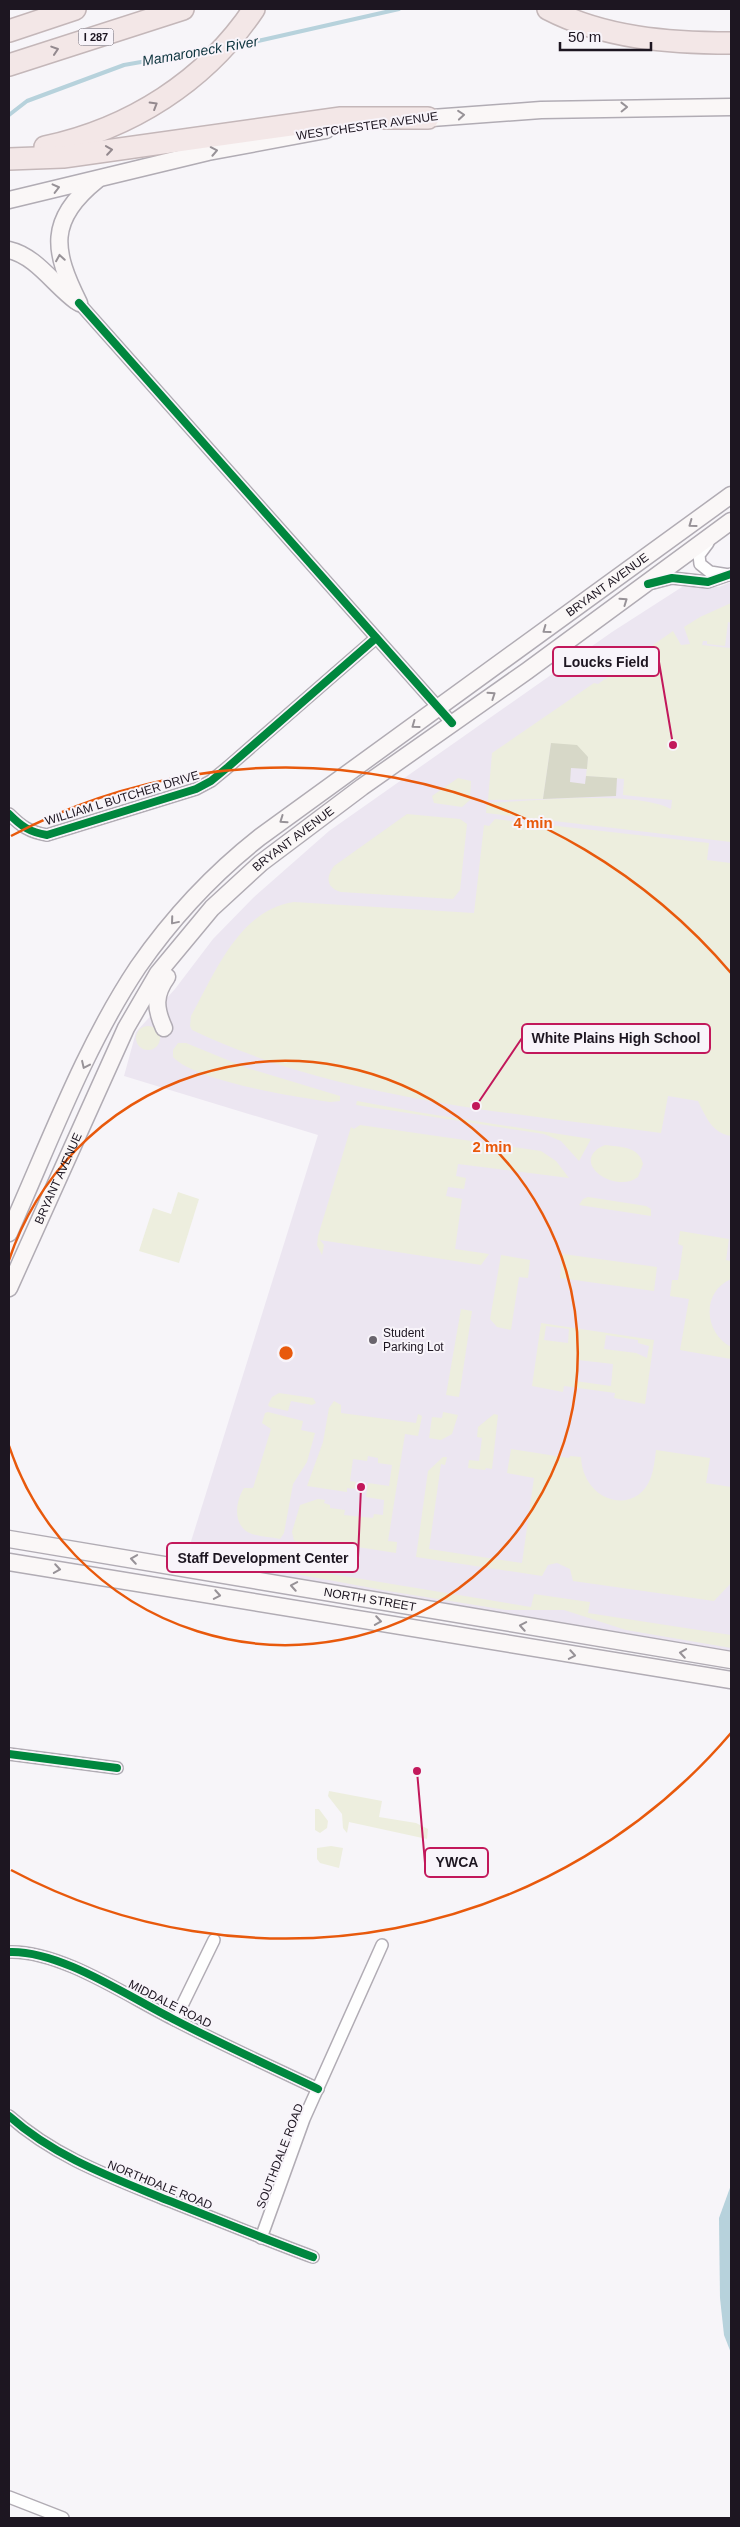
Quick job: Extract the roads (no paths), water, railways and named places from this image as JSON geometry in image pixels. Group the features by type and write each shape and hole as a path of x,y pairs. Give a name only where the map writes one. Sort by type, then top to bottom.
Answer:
{"highway":[{"path":"9,31 75,9"},
{"name":"I 287","path":"9,65 183,9"},
{"path":"9,153 58,144 102,131 143,111 177,90 222,49 254,9"},
{"path":"549,10 597,28 627,35 672,41 731,43"},
{"path":"9,160 63,156 340,118 428,118"}],"main road":[{"name":"WESTCHESTER AVENUE","path":"9,200 281,138 428,118 556,109 731,107"},
{"path":"78,303 60,261 60,232 72,206 100,178"},
{"path":"9,250 32,261 55,285 78,303"},
{"name":"BRYANT AVENUE","path":"11,1222 106,1020 138,968 165,931 226,864 260,837 731,495"},
{"name":"BRYANT AVENUE","path":"9,1288 126,1028 150,986 182,941 212,908 274,854 452,723 648,584 731,521"},
{"path":"164,1028 156,1003 161,986 199,936 253,882 274,854"},
{"name":"NORTH STREET","path":"9,1539 731,1660"},
{"name":"NORTH STREET","path":"9,1562 731,1680"}],"street":[{"path":"78,303 452,723"},
{"path":"716,534 699,554 698,560 710,572 730,574"},
{"path":"648,584 672,578 708,582 730,574"},
{"name":"WILLIAM L BUTCHER DRIVE","path":"9,814 23,828 47,835 196,789 211,782 376,638"},
{"path":"11,1222 34,1231"},
{"path":"9,1754 117,1768"},
{"path":"175,2020 214,1940"},
{"name":"SOUTHDALE ROAD","path":"261,2238 304,2119 382,1945"},
{"name":"MIDDALE ROAD","path":"9,1952 30,1953 73,1968 318,2089"},
{"name":"NORTHDALE ROAD","path":"9,2116 41,2142 61,2155 261,2238 313,2257"},
{"path":"9,2497 63,2518"}],"water":[{"path":"731,2185 731,2353 724,2335 720,2298 719,2218"}],"waterway":[{"name":"Mamaroneck River","path":"236,46 399,9"},
{"name":"Mamaroneck River","path":"9,115 27,101 124,65 209,50"}],"place":[{"name":"Loucks Field","path":"673,745"},
{"name":"White Plains High School","path":"476,1106"},
{"name":"Student Parking Lot","path":"373,1340"},
{"name":"Staff Development Center","path":"361,1487"},
{"name":"YWCA","path":"417,1771"}]}
